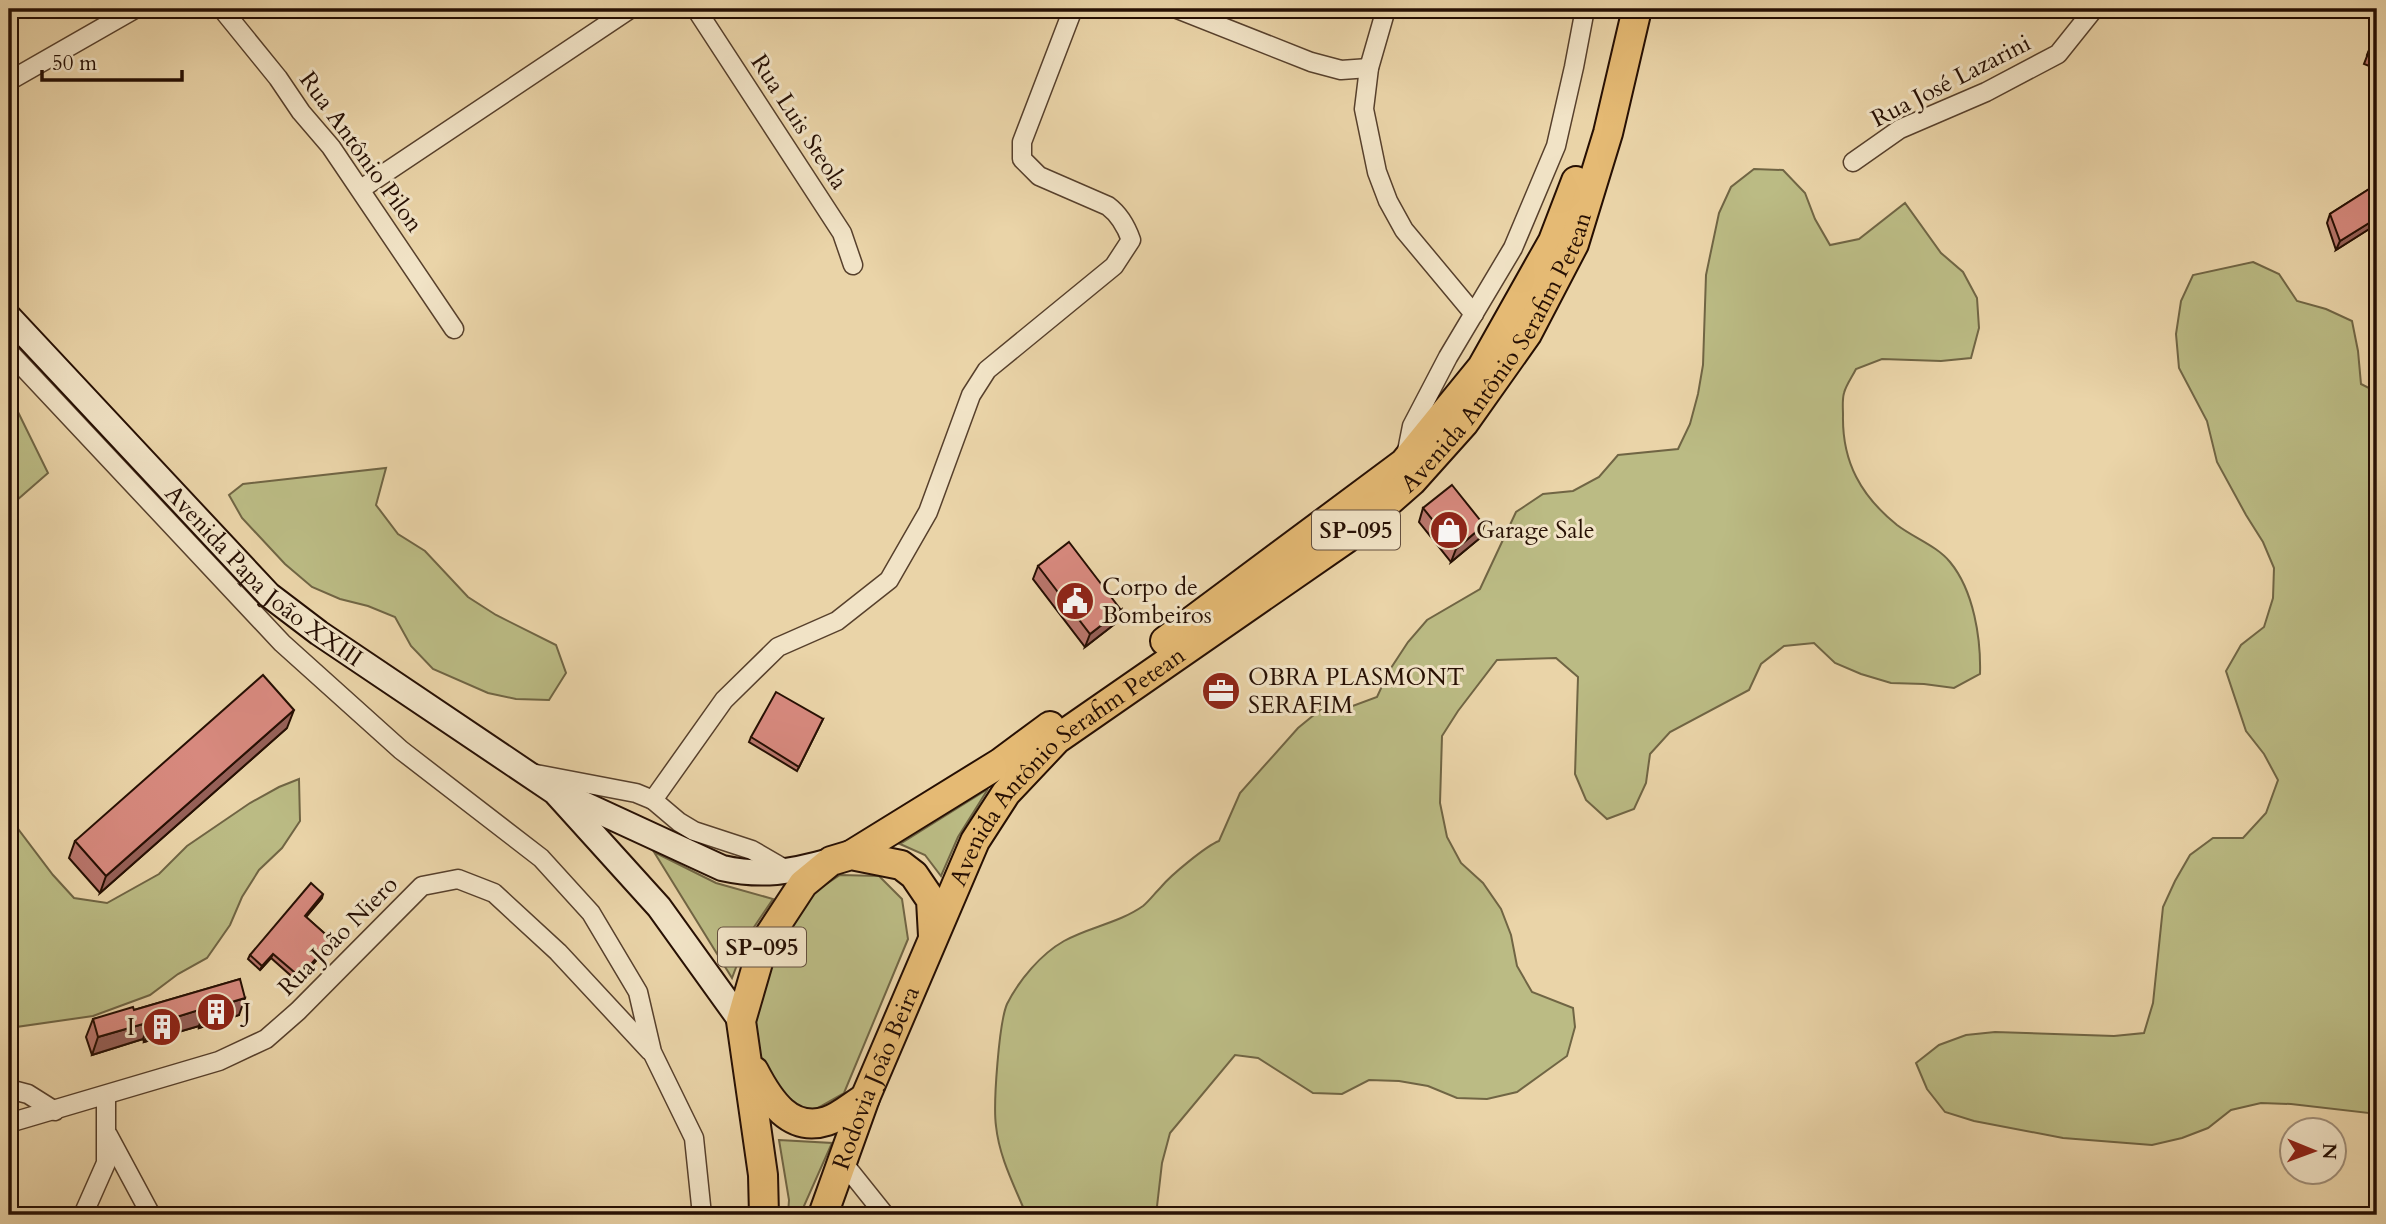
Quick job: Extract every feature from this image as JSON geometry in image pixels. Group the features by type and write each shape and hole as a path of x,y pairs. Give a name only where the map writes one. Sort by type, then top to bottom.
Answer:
{"main road":[{"name":"Avenida Antônio Serafim Petean","path":"841,858 1000,763 1404,463 1482,367 1553,241 1588,150 1619,9"},
{"name":"Avenida Antônio Serafim Petean","path":"933,943 975,841 1006,793 1057,739 1347,538 1412,481 1464,423 1527,334 1574,244 1608,133 1637,9"},
{"name":"Avenida Papa João XXIII","path":"9,317 269,595 331,641 555,792 659,907 741,1021"},
{"name":"Avenida Papa João XXIII","path":"555,792 722,868 750,872 790,872 841,858"},
{"path":"841,858 901,865 914,875 931,900 933,943"},
{"name":"SP-095","path":"764,1215 763,1175 741,1021 763,945 803,884 841,858"},
{"name":"Rodovia João Beira","path":"822,1215 864,1098 933,943"},
{"path":"747,1056 767,1096 786,1117 808,1123 828,1121 864,1098"}],"street":[{"path":"9,81 135,9"},
{"name":"Rua Antônio Pilon","path":"222,9 278,78 301,113 331,147 454,329"},
{"path":"361,189 630,9"},
{"name":"Rua Luis Steola","path":"696,9 842,233 853,265"},
{"path":"653,800 724,701 778,647 837,621 889,580 928,512 971,395 987,370 1114,266 1131,240 1126,225 1108,206 1040,176 1022,159 1022,142 1073,9"},
{"path":"1177,9 1311,62 1341,70 1369,68"},
{"path":"1386,9 1369,68 1364,109 1377,172 1388,201 1404,230 1474,313"},
{"name":"Avenida Antônio Serafim Petean","path":"1404,463 1412,426 1448,357 1513,248 1556,146 1584,9"},
{"name":"Rua José Lazarini","path":"1853,162 1900,130 1986,92 2058,54 2094,9"},
{"path":"9,352 282,643 401,750 541,859 591,913 638,992 652,1052 694,1138 702,1215"},
{"path":"529,772 636,793 653,800 694,831 752,850 790,872"},
{"name":"Rua João Niero","path":"9,1123 219,1061 267,1039 422,886 458,879 494,893 558,952 652,1052"},
{"path":"9,1089 28,1094 55,1111"},
{"path":"83,1215 106,1163 106,1095"},
{"path":"106,1131 151,1215"},
{"path":"841,1160 885,1215"}],"green space":[{"path":"1754,169 1783,170 1805,193 1815,219 1830,245 1859,239 1905,203 1941,253 1963,272 1977,298 1979,328 1971,358 1941,361 1882,359 1856,369 1845,390 1843,404 1846,448 1856,477 1864,490 1897,525 1945,556 1965,587 1977,631 1980,674 1954,688 1891,683 1835,663 1814,643 1784,646 1761,664 1749,690 1670,732 1650,754 1646,783 1634,809 1607,819 1586,800 1575,774 1578,677 1556,658 1497,660 1442,736 1440,803 1447,837 1461,863 1483,883 1501,909 1511,935 1517,966 1532,992 1573,1008 1575,1027 1567,1056 1517,1092 1487,1099 1457,1098 1428,1086 1399,1081 1369,1080 1342,1094 1313,1093 1258,1058 1235,1055 1170,1133 1162,1163 1156,1215 1023,1215 1023,1207 1000,1147 995,1115 1001,1028 1007,1004 1018,986 1031,968 1055,946 1124,917 1143,906 1180,868 1219,841 1240,793 1298,728 1320,710 1350,707 1377,697 1389,671 1427,620 1480,589 1516,512 1543,494 1573,491 1599,477 1618,455 1678,449 1690,424 1698,394 1703,365 1706,275 1719,213 1731,187"},
{"path":"2253,262 2279,274 2297,301 2326,309 2352,321 2361,384 2377,392 2377,1114 2261,1103 2231,1110 2208,1128 2152,1145 2063,1138 1974,1121 1945,1112 1927,1089 1916,1063 1939,1045 1966,1035 1995,1032 2114,1036 2144,1033 2153,1003 2163,907 2175,881 2190,855 2213,838 2243,838 2266,813 2278,780 2264,754 2246,731 2226,671 2241,645 2264,627 2273,598 2274,568 2263,542 2217,462 2207,421 2179,368 2176,334 2181,301 2193,275"},
{"path":"18,412 48,473 9,507 9,420"},
{"path":"386,468 376,505 398,534 425,551 468,597 496,615 556,645 566,673 549,700 516,699 488,693 433,669 411,646 395,617 312,587 285,564 242,518 229,495 243,484"},
{"path":"299,779 300,821 282,848 259,870 242,897 230,925 207,958 178,974 150,995 93,1016 9,1028 9,817 74,898 107,903 159,874 187,846 250,803"},
{"path":"988,789 958,837 941,876 925,855 900,844"},
{"path":"654,852 716,883 773,899 748,936 732,978"},
{"path":"840,875 879,876 902,899 908,939 844,1093 814,1110 783,1110 761,1087 752,1006 770,944 805,898"},
{"path":"779,1140 832,1143 800,1215 788,1215 789,1200"}],"building":[{"path":"2377,30 2377,59 2367,55"},
{"path":"2377,184 2377,218 2340,241 2330,214"},
{"path":"1452,485 1484,525 1456,549 1423,508"},
{"name":"Corpo de Bombeiros","path":"1069,542 1121,610 1090,634 1038,566"},
{"path":"263,675 294,710 106,876 75,841"},
{"path":"776,692 823,719 799,767 751,737"},
{"path":"311,883 323,894 305,916 332,940 300,977 273,954 262,966 250,955"},
{"path":"240,979 245,998 98,1037 93,1019"}],"place":[{"name":"Garage Sale","path":"1449,530"},
{"name":"Corpo de Bombeiros","path":"1075,601"},
{"name":"OBRA PLASMONT SERAFIM","path":"1221,691"},
{"name":"J","path":"216,1012"},
{"name":"I","path":"162,1027"}]}
